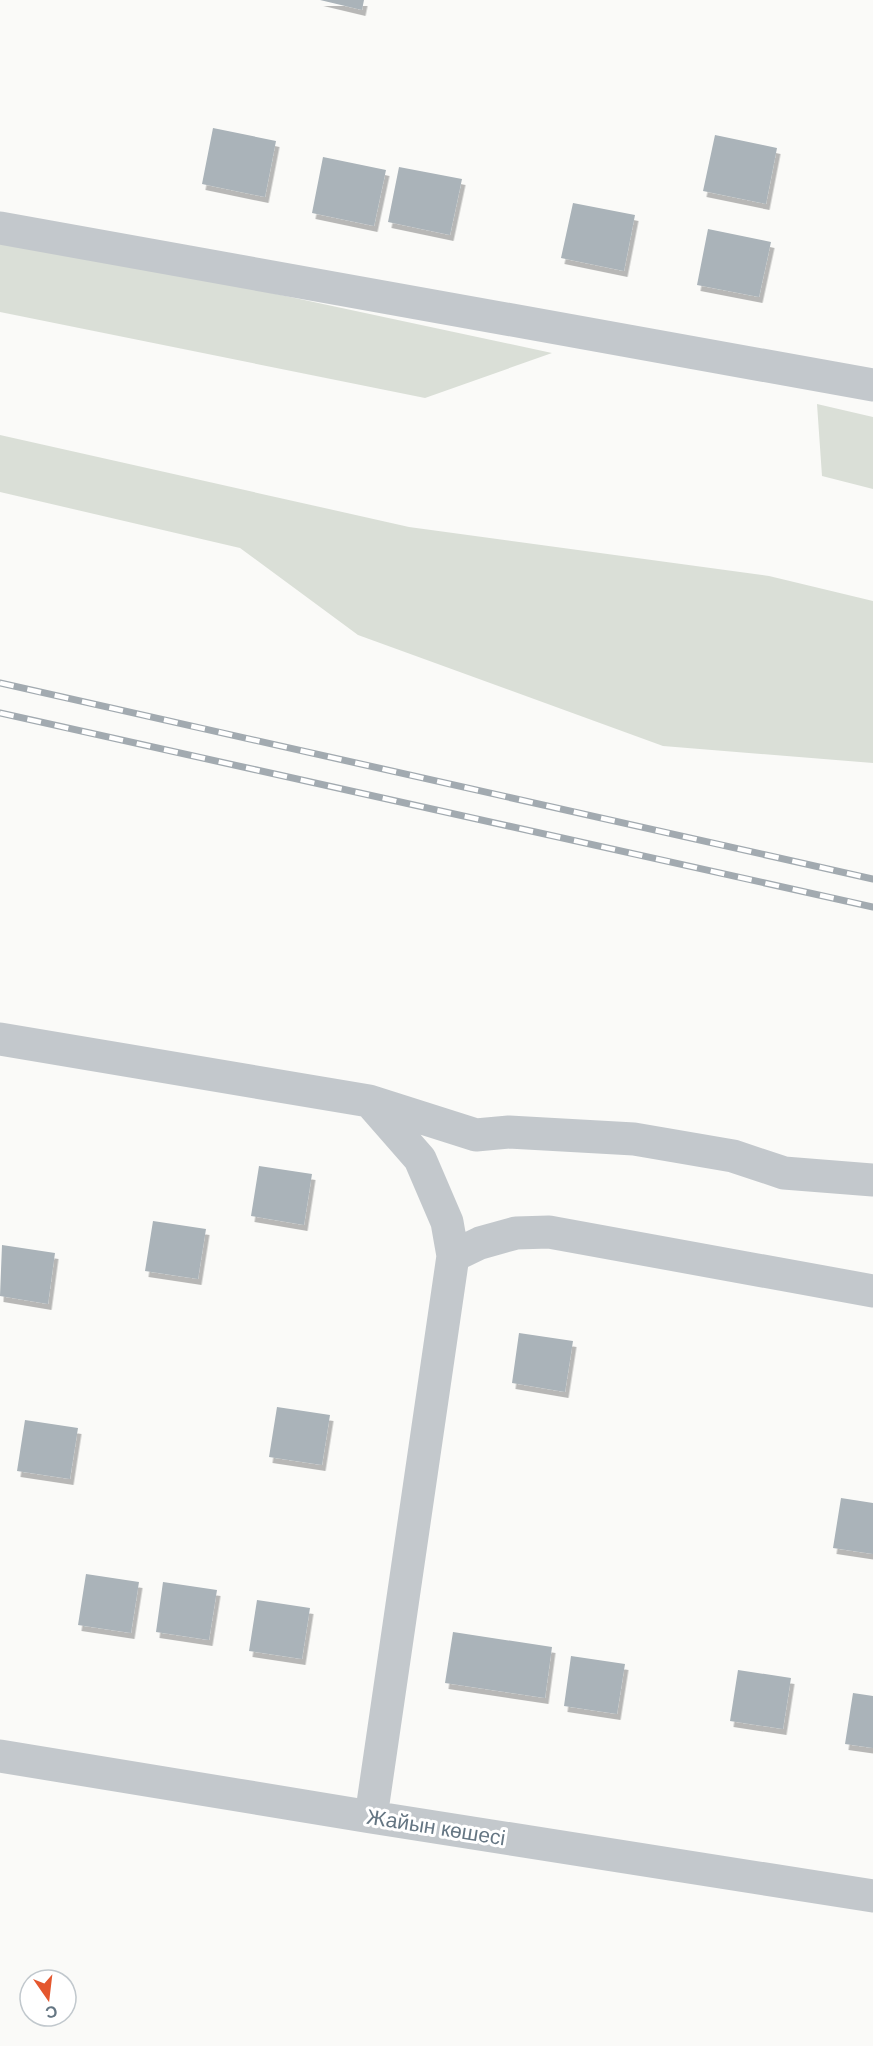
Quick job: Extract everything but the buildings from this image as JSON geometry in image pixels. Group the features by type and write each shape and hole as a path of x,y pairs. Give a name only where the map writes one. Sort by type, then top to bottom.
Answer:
{"street":[{"path":"0,228 873,385"},
{"path":"0,1040 369,1101 476,1135 509,1132 634,1139 733,1156 784,1173 873,1180"},
{"path":"369,1101 420,1159 447,1221 453,1256 370,1817"},
{"path":"453,1256 480,1244 516,1233 549,1232 873,1291"},
{"name":"Жайын көшесі","path":"0,1756 873,1896"}],"shaded area":[{"path":"0,235 552,353 425,398 0,312"},
{"path":"817,404 873,417 873,489 822,476"},
{"path":"0,435 409,527 769,576 873,601 873,763 663,746 358,635 240,548 0,492"}],"railway":[{"path":"0,683 873,879"},
{"path":"0,713 873,907"}]}
